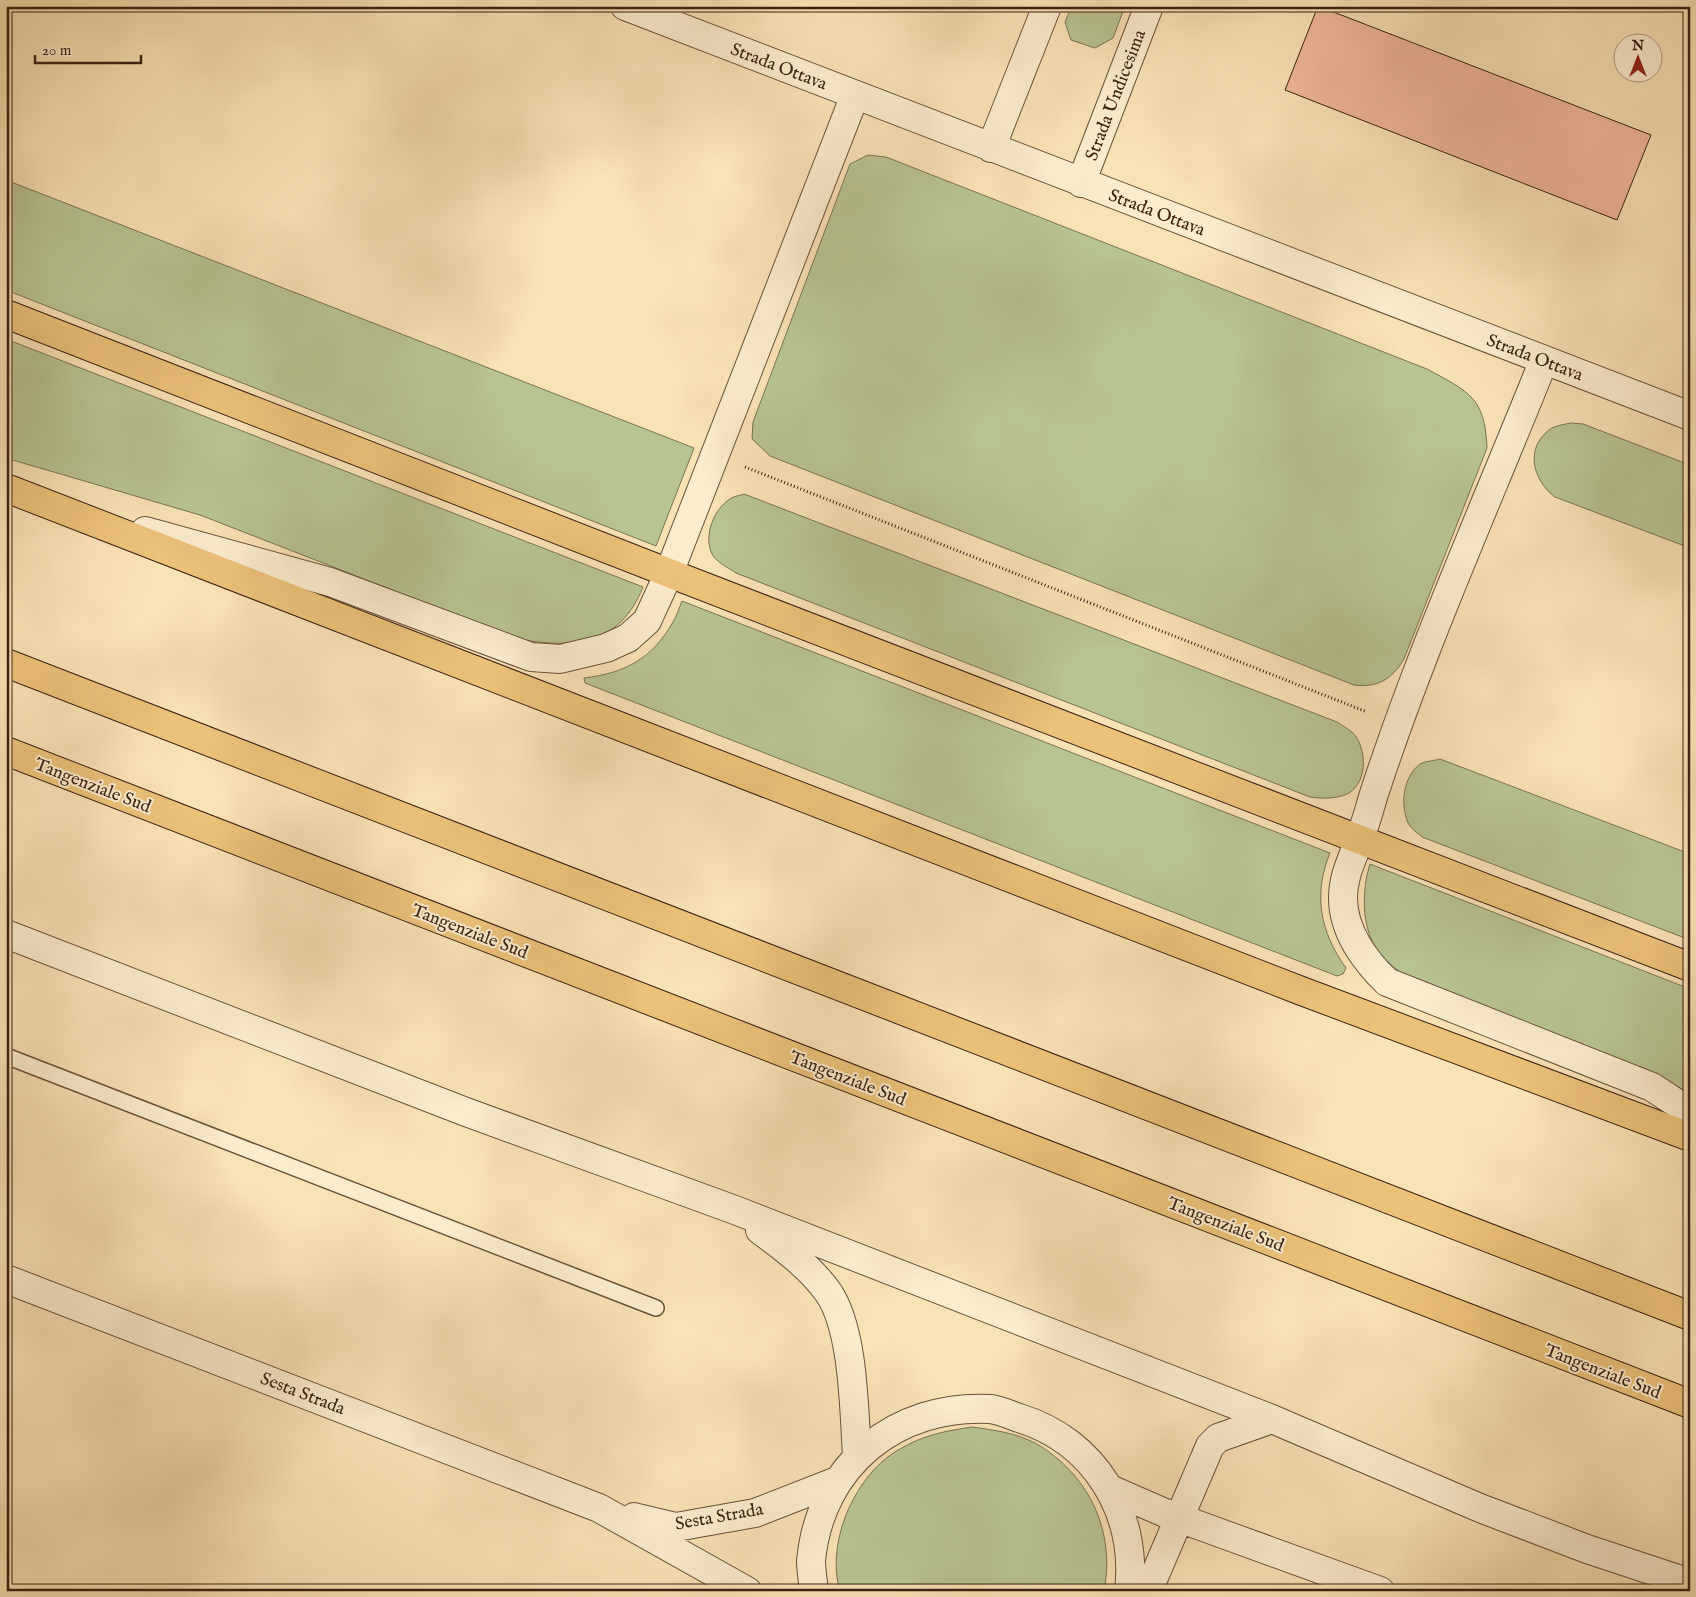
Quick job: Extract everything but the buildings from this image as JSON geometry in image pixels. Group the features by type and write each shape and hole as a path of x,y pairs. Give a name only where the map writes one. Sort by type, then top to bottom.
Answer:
{"highway":[{"path":"6,314 1359,841 1690,967"},
{"path":"6,488 1299,990 1690,1137"},
{"path":"6,663 1690,1316"},
{"name":"Tangenziale Sud","path":"6,751 1690,1404"}],"street":[{"name":"Strada Ottava","path":"625,6 1690,416"},
{"path":"991,148 1047,6"},
{"name":"Strada Undicesima","path":"1081,183 1149,6"},
{"path":"47,504 330,582 531,656 560,659 606,648 628,638 647,621 669,573 855,95"},
{"path":"1544,360 1397,724 1359,841 1344,876 1343,900 1348,926 1371,966 1388,982 1652,1087 1690,1112"},
{"path":"6,934 466,1112 736,1210 1272,1419 1480,1508 1587,1549 1690,1583"},
{"path":"736,1210 803,1262 829,1293 843,1326 852,1381 857,1456"},
{"name":"Sesta Strada","path":"6,1279 599,1508 676,1528 755,1513 837,1481"},
{"path":"814,1591 811,1562 819,1520 837,1481 857,1456 896,1426 942,1411 992,1409 1039,1424 1080,1450 1110,1489 1122,1515 1130,1543 1131,1572 1129,1591"},
{"path":"1148,1591 1210,1446 1218,1438 1272,1419"},
{"path":"1110,1489 1179,1517 1380,1591"},
{"name":"Sesta Strada","path":"599,1508 747,1591"}],"lane":[{"path":"6,1056 656,1308"}],"path":[{"path":"714,455 1397,724"}],"green space":[{"path":"1072,6 1125,6 1113,38 1095,48 1071,40 1065,22"},
{"path":"868,155 886,157 1427,369 1454,384 1472,398 1483,417 1487,448 1404,659 1394,672 1384,681 1363,686 1354,685 770,456 752,439 753,422 850,164"},
{"path":"6,180 694,448 656,546 6,290"},
{"path":"6,339 643,587 622,621 608,632 576,642 558,643 518,639 200,515 6,458"},
{"path":"1571,423 1583,424 1690,465 1690,548 1555,497 1547,490 1541,482 1534,463 1537,444 1543,435 1552,428"},
{"path":"744,494 1337,722 1353,733 1358,739 1363,755 1360,781 1355,788 1345,795 1330,798 1310,797 736,573 714,557 709,539 712,524 719,509 732,498"},
{"path":"682,601 1330,853 1322,883 1322,912 1330,941 1346,968 1343,974 1337,976 585,683 584,678 599,676 625,668 646,655 665,635"},
{"path":"1440,759 1690,854 1690,940 1422,837 1408,823 1404,808 1405,791 1414,769 1424,762"},
{"path":"1370,864 1690,989 1690,1093 1661,1079 1419,986 1385,959 1371,939 1364,907 1365,884"},
{"path":"972,1427 1005,1432 1035,1443 1070,1470 1094,1506 1101,1526 1106,1547 1107,1569 1104,1591 840,1591 836,1572 841,1531 848,1511 870,1474 884,1460 917,1440 935,1434"}]}
